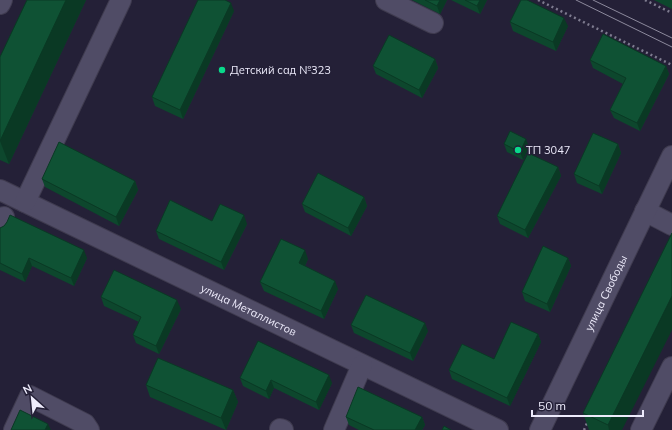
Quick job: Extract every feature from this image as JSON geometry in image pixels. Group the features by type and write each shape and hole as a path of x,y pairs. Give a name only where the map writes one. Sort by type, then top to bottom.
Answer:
{"street":[{"path":"0,4 2,0"},
{"path":"25,202 121,0"},
{"path":"386,0 432,23"},
{"name":"улица Свободы","path":"540,430 672,156"},
{"name":"улица Металлистов","path":"0,190 498,430"},
{"path":"646,211 672,225"},
{"path":"334,430 362,365"},
{"path":"641,430 664,402 672,366"},
{"path":"14,430 30,396 85,424 88,430"}],"path":[{"path":"538,0 672,65"},
{"path":"645,0 672,13"},
{"path":"584,430 590,416"}],"building":[{"path":"27,0 66,0 0,141 0,57"},
{"path":"198,0 225,0 231,3 180,110 152,97"},
{"path":"425,0 440,0 437,6"},
{"path":"465,0 480,0 477,6"},
{"path":"521,0 527,0 564,18 553,42 510,22"},
{"path":"603,34 666,66 637,123 610,110 626,78 590,60"},
{"path":"389,35 435,59 419,90 373,66"},
{"path":"510,131 526,139 520,152 504,144"},
{"path":"593,133 618,144 599,186 574,174"},
{"path":"59,142 135,181 116,217 42,179"},
{"path":"528,153 558,167 525,230 497,216"},
{"path":"318,173 364,197 348,228 302,204"},
{"path":"170,200 212,221 220,204 244,215 221,262 156,231"},
{"path":"10,215 84,250 71,278 29,258 22,274 0,263 0,228 4,226"},
{"path":"672,233 672,296 608,425 583,413"},
{"path":"281,239 305,250 299,263 335,281 321,311 260,282"},
{"path":"543,246 568,258 547,304 522,292"},
{"path":"114,270 177,300 156,346 133,335 141,317 101,297"},
{"path":"366,295 425,323 410,353 351,325"},
{"path":"511,322 538,334 507,398 449,370 462,344 494,359"},
{"path":"258,341 329,375 316,402 271,380 266,391 240,378"},
{"path":"158,358 233,390 221,418 146,385"},
{"path":"358,387 422,417 415,430 374,430 346,417"},
{"path":"20,410 48,424 45,430 11,430"},
{"path":"444,426 451,430 442,430"}],"tram line":[{"path":"576,0 672,47"},
{"path":"593,0 672,38"}],"place":[{"name":"Детский сад №323","path":"222,70"},
{"name":"ТП 3047","path":"518,150"}]}
